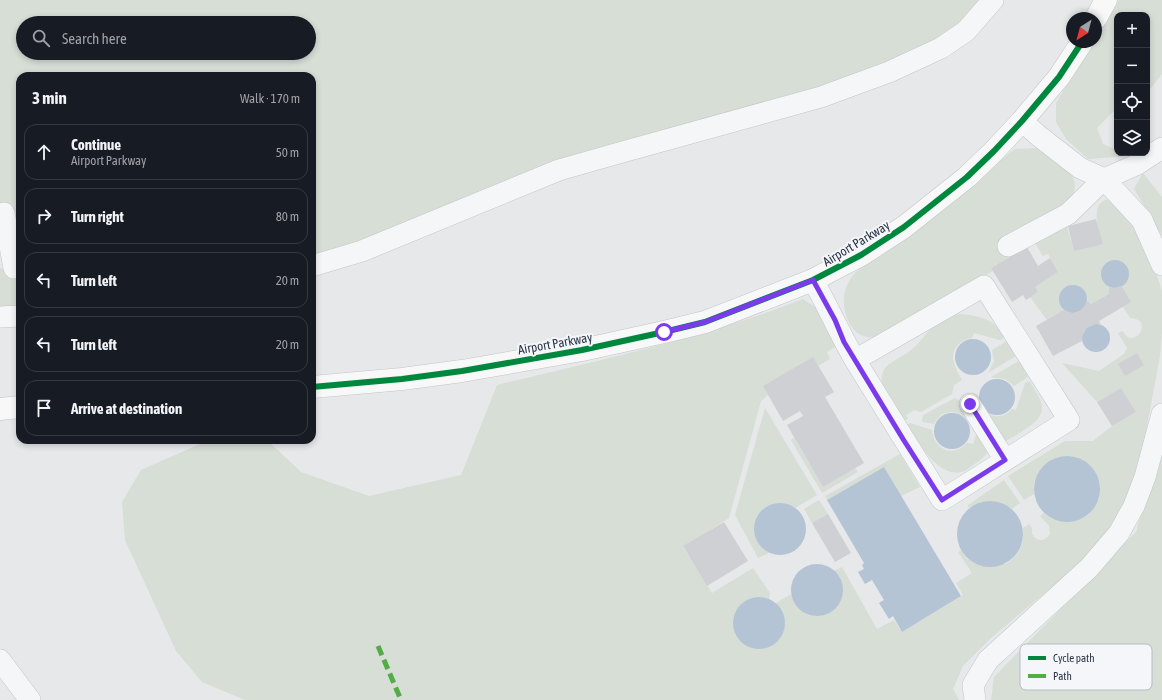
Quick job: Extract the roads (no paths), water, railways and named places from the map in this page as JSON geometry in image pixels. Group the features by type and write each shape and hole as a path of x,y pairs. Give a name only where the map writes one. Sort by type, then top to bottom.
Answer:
{"main road":[{"path":"1099,12 1106,0"},
{"name":"Airport Parkway","path":"316,387 402,379 462,371 582,350 705,322 813,280 861,255 904,227 966,177 994,151 1022,121 1059,77 1078,48"},
{"path":"0,408 16,407"}],"street":[{"path":"316,265 362,251 559,170 626,150 821,97 889,72 941,48 966,31 993,0"},
{"path":"1022,121 1080,168 1104,179 1142,220 1162,264"},
{"path":"1008,246 1068,214 1104,179 1136,165 1162,148"},
{"path":"4,213 8,257"},
{"path":"813,280 835,320 844,342 855,360 942,500 1069,420 984,286 855,360"},
{"path":"0,317 16,316"},
{"path":"970,404 1005,460"},
{"path":"975,700 973,685 988,660 1089,568 1119,533 1134,506 1145,477 1162,414"},
{"path":"0,660 30,700"}],"water":[{"path":"1115,260 1125,264 1129,274 1125,284 1115,288 1105,284 1101,274 1105,264"},
{"path":"1073,285 1083,289 1087,299 1083,309 1073,313 1063,309 1059,299 1063,289"},
{"path":"1096,324 1106,328 1110,338 1106,348 1096,352 1086,348 1082,338 1086,328"},
{"path":"970,339 976,339 986,344 991,357 986,370 976,375 970,375 960,370 955,360 955,354 960,344"},
{"path":"997,379 1010,384 1015,397 1010,410 997,415 984,410 979,397 984,384"},
{"path":"952,413 965,418 970,431 965,444 952,449 939,444 934,431 939,418"},
{"path":"1067,456 1080,458 1090,466 1098,476 1100,489 1098,502 1090,512 1080,520 1067,522 1054,520 1044,512 1036,502 1034,489 1036,476 1044,466 1054,458"},
{"path":"884,467 961,596 902,632 893,616 889,619 879,603 884,600 872,580 865,584 858,572 864,569 862,565 864,563 827,500"},
{"path":"990,501 1003,503 1018,516 1021,521 1023,534 1021,547 1008,562 1003,565 990,567 977,565 962,552 959,547 957,534 959,521 972,506 977,503"},
{"path":"780,503 790,505 798,511 804,519 806,529 804,539 798,547 790,553 780,555 770,553 762,547 756,539 754,529 756,519 762,511 770,505"},
{"path":"817,564 827,566 835,572 841,580 843,590 841,600 835,608 827,614 817,616 807,614 799,608 793,600 791,590 793,580 799,572 807,566"},
{"path":"759,597 769,599 777,605 783,613 785,623 783,633 777,641 769,647 759,649 749,647 741,641 735,633 733,623 735,613 741,605 749,599"}]}
